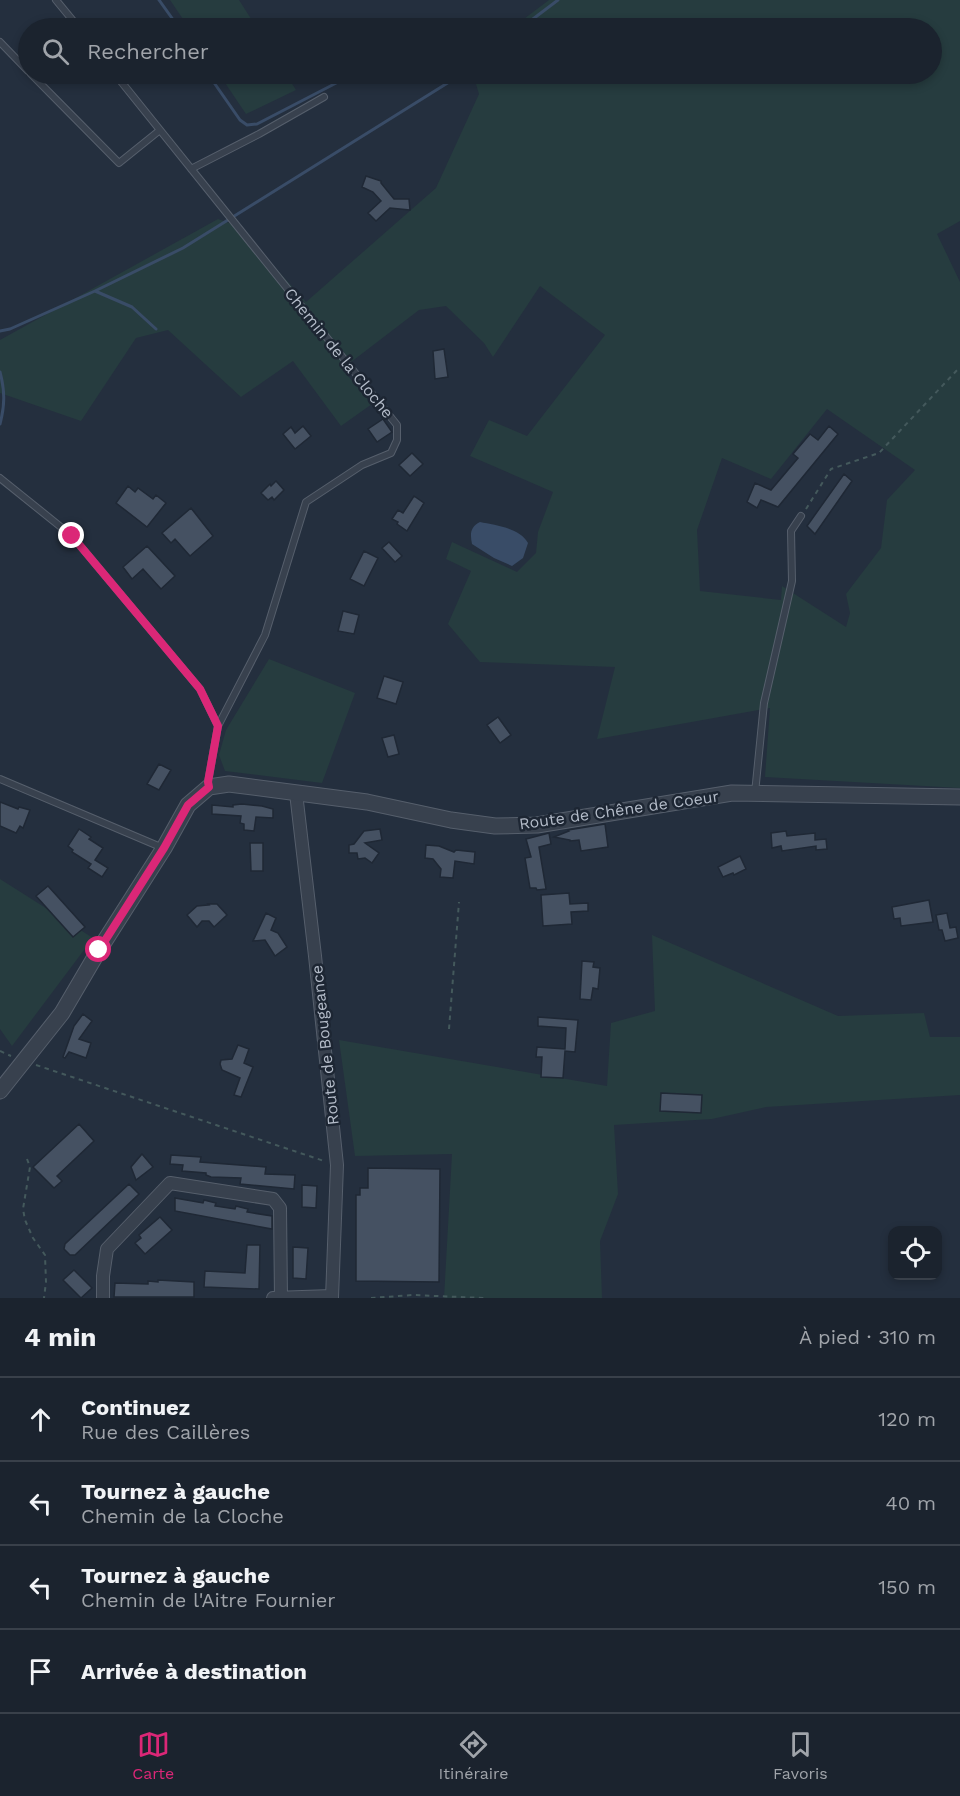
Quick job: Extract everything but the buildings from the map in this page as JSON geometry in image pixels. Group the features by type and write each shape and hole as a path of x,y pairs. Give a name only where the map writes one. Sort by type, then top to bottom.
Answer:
{"street":[{"name":"Route de Chêne de Coeur","path":"209,787 229,784 367,802 451,820 495,826 537,825 732,793 960,797"},
{"path":"0,1091 62,1013 188,805 209,787"},
{"name":"Route de Bougeance","path":"296,793 337,1165 332,1297"},
{"path":"103,1298 103,1276 107,1250 170,1183 273,1199 280,1208 279,1298 332,1297"}],"lane":[{"path":"56,0 71,18"},
{"path":"0,42 18,60"},
{"path":"42,84 119,163 160,130"},
{"path":"123,84 191,169 260,134 324,97"},
{"name":"Chemin de la Cloche","path":"191,169 397,425 397,440 391,453 362,465 306,502 265,635 218,726 209,787"},
{"path":"0,477 72,536 200,689 218,726"},
{"path":"755,793 764,703 792,580 791,531 801,516"},
{"path":"0,779 164,848"}],"path":[{"path":"801,516 831,469 879,453 960,367"},
{"path":"449,1029 459,902"},
{"path":"24,1061 337,1165"},
{"path":"27,1159 30,1167 23,1209 33,1238 45,1255 45,1298"},
{"path":"371,1298 413,1294 484,1298"}],"green space":[{"path":"170,0 239,0 251,18 182,18"},
{"path":"549,0 960,0 960,221 937,234 960,282 960,788 765,777 770,708 597,739 615,667 480,662 448,624 471,571 446,559 452,542 517,572 536,553 538,532 553,492 470,456 489,420 527,436 605,335 540,286 493,357 484,343 446,306 419,310 342,369 372,404 341,426 293,361 241,397 168,330 136,338 81,421 0,393 0,340 218,219 238,226 306,302 436,188 479,94 476,84 942,84 942,18 525,18","holes":["827,409 915,470 887,500 881,548 846,594 850,613 846,627 782,586 781,600 700,591 697,530 722,458 771,479"]},
{"path":"226,84 292,84 296,90 246,114"},
{"path":"269,659 355,693 322,783 225,771 219,755 226,730"},
{"path":"0,879 93,938 12,1046 0,1029"},
{"path":"652,935 838,1016 924,1013 930,1037 960,1037 960,1095 766,1107 712,1119 614,1125 618,1194 600,1241 602,1298 444,1298 452,1154 355,1156 339,1040 607,1086 611,1023 655,1011"}],"water":[{"path":"480,522 507,528 524,538 528,543 523,558 512,566 472,544 472,531 474,526"}],"waterway":[{"path":"159,0 172,18"},
{"path":"534,18 558,0"},
{"path":"215,84 240,120 247,125 257,124 334,84"},
{"path":"95,291 183,248 446,84"},
{"path":"0,331 10,329 95,291 132,307 156,329"},
{"path":"0,372 4,398 0,424"}],"route":[{"path":"72,536 200,689 218,726 209,787 188,805 164,848 99,950"}]}
